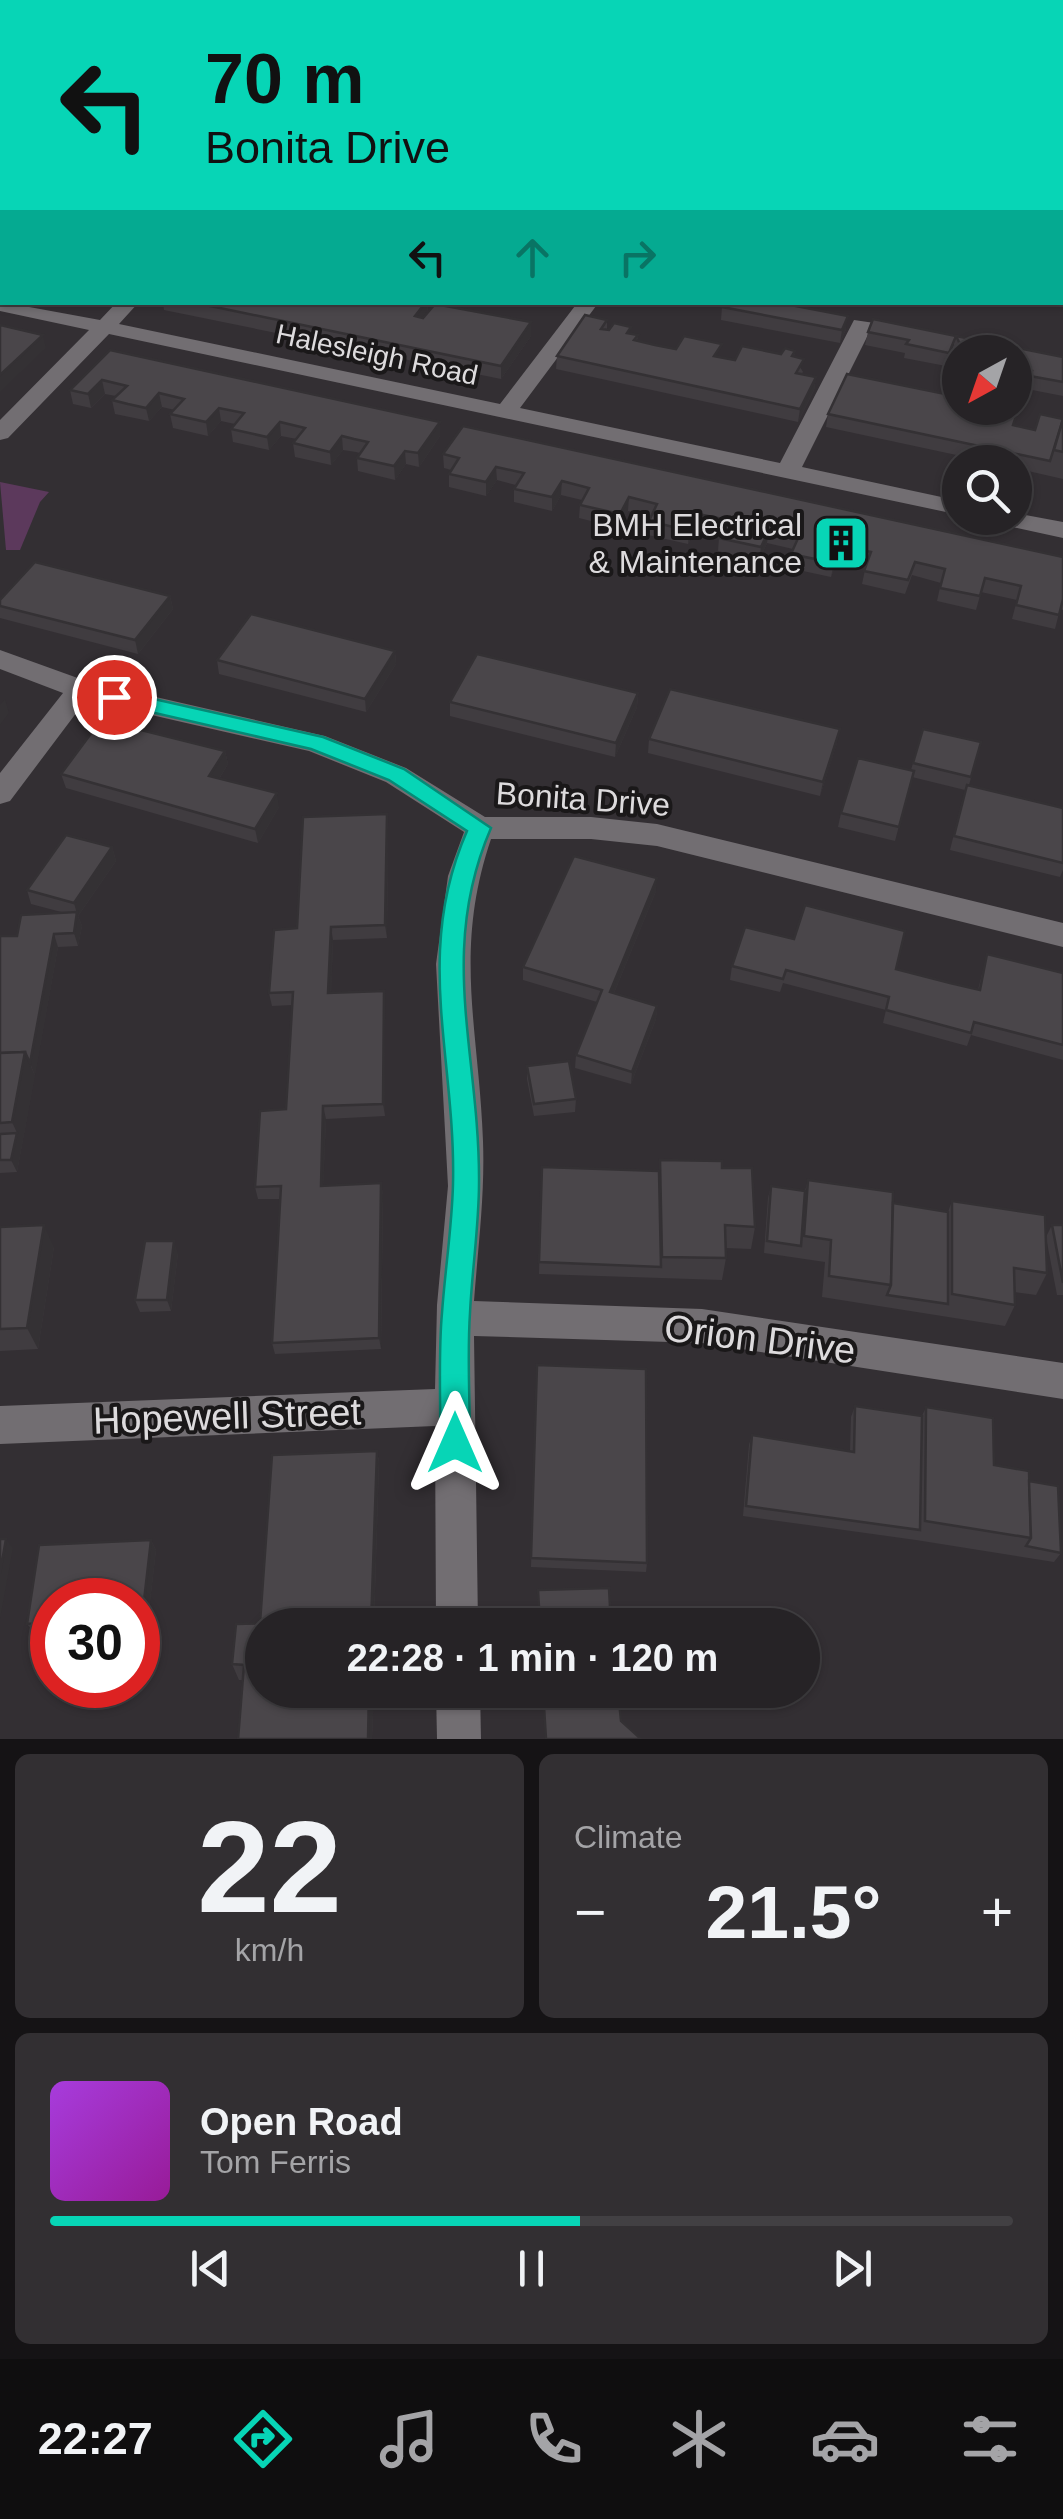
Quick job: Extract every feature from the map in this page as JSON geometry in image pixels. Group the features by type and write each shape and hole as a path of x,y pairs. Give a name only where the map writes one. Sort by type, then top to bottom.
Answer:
{"street":[{"name":"Halesleigh Road","path":"0,305 942,504"},
{"path":"0,433 126,305"},
{"name":"Halesleigh Road","path":"506,412 587,305"},
{"path":"788,471 853,323 942,340"},
{"path":"1032,524 1063,530"},
{"name":"Bonita Drive","path":"0,659 80,690 316,743 396,775 480,828 590,828 657,836 1063,936"},
{"path":"0,794 80,690"},
{"path":"457,1608 455,1318 466,1184 461,1089 450,999 452,920 463,867 480,828"},
{"name":"Orion Drive","path":"455,1318 702,1326 1063,1381"},
{"name":"Hopewell Street","path":"0,1425 454,1407"},
{"path":"458,1708 459,1739"}],"shaded area":[{"path":"0,482 49,492 40,502 20,550 6,550"}],"building":[{"path":"206,305 424,305 415,316 423,318 434,305 440,305 531,322 501,366"},
{"path":"791,305 848,316 842,330 722,307"},
{"path":"585,315 607,320 601,329 609,330 614,323 631,327 627,333 638,335 634,340 655,345 676,349 684,336 722,344 714,356 735,360 742,346 781,354 785,348 795,351 792,356 804,359 796,373 816,377 800,409 557,356"},
{"path":"873,319 951,335 942,335 942,352 868,332"},
{"path":"0,325 43,335 0,375"},
{"path":"110,350 440,422 418,453 405,451 394,466 357,458 368,442 342,436 330,452 293,443 305,428 280,422 267,437 231,429 244,413 219,408 206,422 170,414 184,399 159,393 146,408 128,404 112,400 127,386 102,380 88,394 70,390"},
{"path":"1032,351 1063,357 1063,382 1032,376"},
{"path":"847,374 942,393 942,425 1013,425 1035,430 1040,414 1063,419 1050,461 1032,457 1032,445 974,445 828,414"},
{"path":"1063,419 1063,452 1054,450"},
{"path":"463,426 942,531 942,535 962,535 1063,557 1063,599 1059,615 1016,605 1021,586 985,578 980,596 940,588 945,569 915,562 908,580 864,571 871,552 841,546 834,563 791,554 799,536 769,530 761,547 719,538 727,520 698,514 689,531 649,521 657,504 629,497 620,514 580,505 589,488 562,481 552,497 514,489 524,473 496,467 486,482 449,474 459,458 443,454"},
{"path":"35,562 170,596 135,640 0,606 0,600"},
{"path":"251,614 395,651 365,699 217,660"},
{"path":"477,654 638,693 616,743 450,702"},
{"path":"670,689 840,729 823,782 649,739"},
{"path":"101,720 225,751 209,776 277,793 255,829 61,774"},
{"path":"923,729 981,742 971,777 913,763"},
{"path":"858,758 914,771 899,827 841,813"},
{"path":"967,785 1063,808 1063,863 954,836"},
{"path":"387,814 385,925 331,927 328,993 384,991 383,1104 323,1106 321,1186 381,1183 379,1338 272,1343 281,1186 255,1187 260,1111 286,1109 293,992 269,993 274,930 297,928 303,817"},
{"path":"66,835 112,847 74,903 27,890"},
{"path":"574,856 657,878 610,992 657,1006 632,1072 576,1055 602,990 523,967"},
{"path":"805,905 905,931 896,969 980,990 987,954 1063,973 1063,1045 974,1022 971,1033 886,1010 889,997 786,970 783,979 732,966 745,927 794,939"},
{"path":"77,912 74,933 54,934 30,1063 25,1052 0,1053 0,936 17,936 21,915"},
{"path":"25,1052 12,1122 0,1123 0,1053"},
{"path":"569,1061 576,1099 534,1104 527,1066"},
{"path":"17,1133 11,1160 0,1160 0,1134"},
{"path":"660,1160 722,1161 722,1168 752,1168 755,1227 725,1225 726,1258 662,1257"},
{"path":"542,1167 659,1171 661,1267 539,1262"},
{"path":"808,1180 893,1192 891,1285 829,1276 831,1240 804,1236"},
{"path":"771,1186 805,1191 801,1246 767,1241"},
{"path":"952,1201 1045,1215 1047,1273 1014,1268 1015,1305 952,1294"},
{"path":"893,1203 948,1212 948,1304 887,1295 891,1285"},
{"path":"44,1225 27,1328 0,1329 0,1227"},
{"path":"1052,1225 1063,1225 1063,1283"},
{"path":"145,1241 174,1241 167,1300 135,1300"},
{"path":"537,1365 646,1369 647,1563 531,1558"},
{"path":"855,1406 922,1416 920,1530 746,1506 752,1435 854,1452"},
{"path":"926,1407 993,1418 994,1465 1029,1471 1031,1538 925,1521"},
{"path":"377,1451 372,1608 261,1608 272,1455"},
{"path":"1029,1481 1058,1486 1061,1553 1026,1546 1031,1538"},
{"path":"0,1539 6,1539 0,1573"},
{"path":"151,1540 147,1578 34,1578 39,1545"},
{"path":"609,1588 610,1608 539,1608 538,1590"},
{"path":"236,1624 245,1624 245,1708 369,1708 368,1739 238,1739 244,1665 232,1664"},
{"path":"544,1708 620,1708 621,1721 641,1739 546,1739"}],"place":[{"name":"BMH Electrical & Maintenance","path":"841,543"}],"route":[{"path":"114,697 316,743 396,775 480,828 463,867 452,920 450,999 461,1089 466,1184 455,1318 455,1443"}]}
